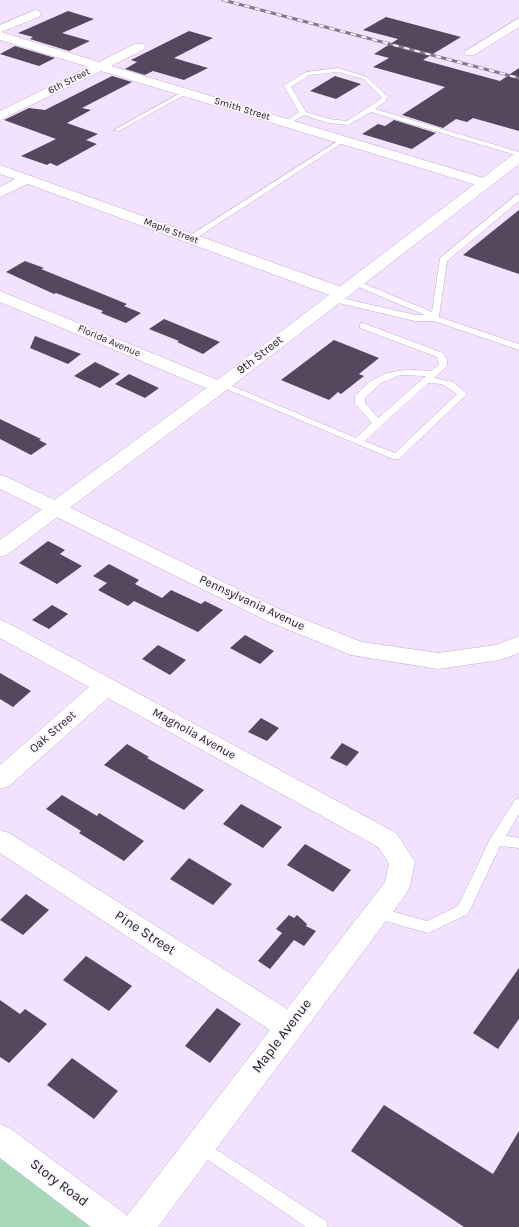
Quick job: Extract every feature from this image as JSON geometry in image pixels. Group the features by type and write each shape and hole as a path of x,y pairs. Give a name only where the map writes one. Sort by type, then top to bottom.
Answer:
{"street":[{"path":"0,29 35,14"},
{"path":"470,52 519,22"},
{"name":"Smith Street","path":"0,36 484,183"},
{"name":"6th Street","path":"0,116 138,46"},
{"name":"9th Street","path":"0,550 220,386 519,155"},
{"name":"Maple Street","path":"0,169 190,238 337,296"},
{"path":"0,193 27,178"},
{"name":"Florida Avenue","path":"0,296 220,386"},
{"name":"Pennsylvania Avenue","path":"0,481 275,616 359,649 438,661 500,652 519,644"},
{"name":"Magnolia Avenue","path":"0,628 387,840"},
{"name":"Oak Street","path":"0,779 106,686"},
{"name":"Pine Street","path":"0,840 289,1026"},
{"name":"Maple Avenue","path":"138,1227 289,1026 397,886 402,862 387,840"},
{"name":"Story Road","path":"0,1139 117,1227"}],"lane":[{"path":"331,70 365,78 385,97 384,100 370,110 348,123 328,121 303,114 287,86 308,73 331,70"},
{"path":"116,130 186,92"},
{"path":"370,110 519,155"},
{"path":"287,123 303,114"},
{"path":"190,238 343,140"},
{"path":"435,318 443,260 519,197"},
{"path":"355,282 422,310 435,318 519,346"},
{"path":"337,296 415,318 435,318"},
{"path":"357,442 443,366 443,360 440,355 363,326"},
{"path":"377,423 360,403 360,397 378,380 390,373 403,371 433,374"},
{"path":"220,386 396,457 462,394 455,386 437,379 425,381"},
{"path":"376,912 428,927 463,910 497,840 519,803"},
{"path":"497,840 519,843"},
{"path":"199,1145 320,1227"}],"green space":[{"path":"0,1147 96,1227 0,1227"}],"building":[{"path":"68,11 94,19 62,33 90,41 69,51 30,39 33,37 18,33"},
{"path":"386,17 461,37 423,60 500,81 519,68 519,131 473,118 467,122 456,119 443,128 402,115 445,87 373,67 389,58 374,54 398,39 363,30"},
{"path":"189,31 213,38 174,58 208,68 184,80 153,71 145,75 125,69 137,62 131,60"},
{"path":"15,46 55,58 39,66 0,54"},
{"path":"112,76 132,82 82,108 91,110 67,123 98,134 86,140 97,144 57,166 50,163 47,165 21,156 56,139 4,120 29,108 45,110"},
{"path":"335,76 361,84 336,99 310,91"},
{"path":"394,120 436,133 412,149 362,134 378,124 385,126"},
{"path":"519,210 519,274 463,255"},
{"path":"25,261 127,304 124,306 141,313 126,323 101,313 103,311 56,293 54,294 6,272"},
{"path":"164,319 220,342 203,354 177,342 179,341 149,329"},
{"path":"35,336 81,354 68,364 30,348"},
{"path":"334,340 379,358 359,374 364,376 341,394 338,392 329,400 281,380"},
{"path":"95,362 120,374 100,388 74,376"},
{"path":"129,374 159,388 145,398 115,384"},
{"path":"0,419 41,439 39,440 47,444 31,455 0,439"},
{"path":"48,541 65,550 60,554 82,566 57,584 19,563"},
{"path":"109,564 139,580 135,584 162,598 171,590 201,604 205,601 223,610 198,632 134,601 128,606 98,590 107,583 93,576"},
{"path":"52,605 68,614 49,629 32,620"},
{"path":"245,635 274,651 260,664 230,648"},
{"path":"158,645 186,660 170,675 142,659"},
{"path":"0,673 31,691 13,707 0,699"},
{"path":"261,718 279,728 267,741 248,732"},
{"path":"342,743 359,752 347,766 330,758"},
{"path":"127,744 149,757 147,758 204,790 184,810 104,765"},
{"path":"62,795 97,816 99,813 144,841 124,861 79,833 81,831 46,809"},
{"path":"241,804 282,827 263,848 223,824"},
{"path":"305,844 351,870 333,892 287,865"},
{"path":"189,858 232,884 213,905 170,879"},
{"path":"26,894 49,910 23,935 0,920"},
{"path":"289,915 294,918 297,915 307,924 306,926 316,931 304,946 294,940 270,969 258,961 282,933 276,929"},
{"path":"86,956 132,986 109,1011 63,980"},
{"path":"519,968 519,1019 498,1049 473,1033"},
{"path":"0,1000 20,1014 25,1009 47,1024 9,1063 0,1057"},
{"path":"217,1008 241,1024 210,1063 185,1046"},
{"path":"72,1058 118,1091 94,1119 47,1085"},
{"path":"384,1105 493,1174 519,1131 519,1227 464,1227 351,1151"}],"railway":[{"path":"223,0 519,78"}]}
